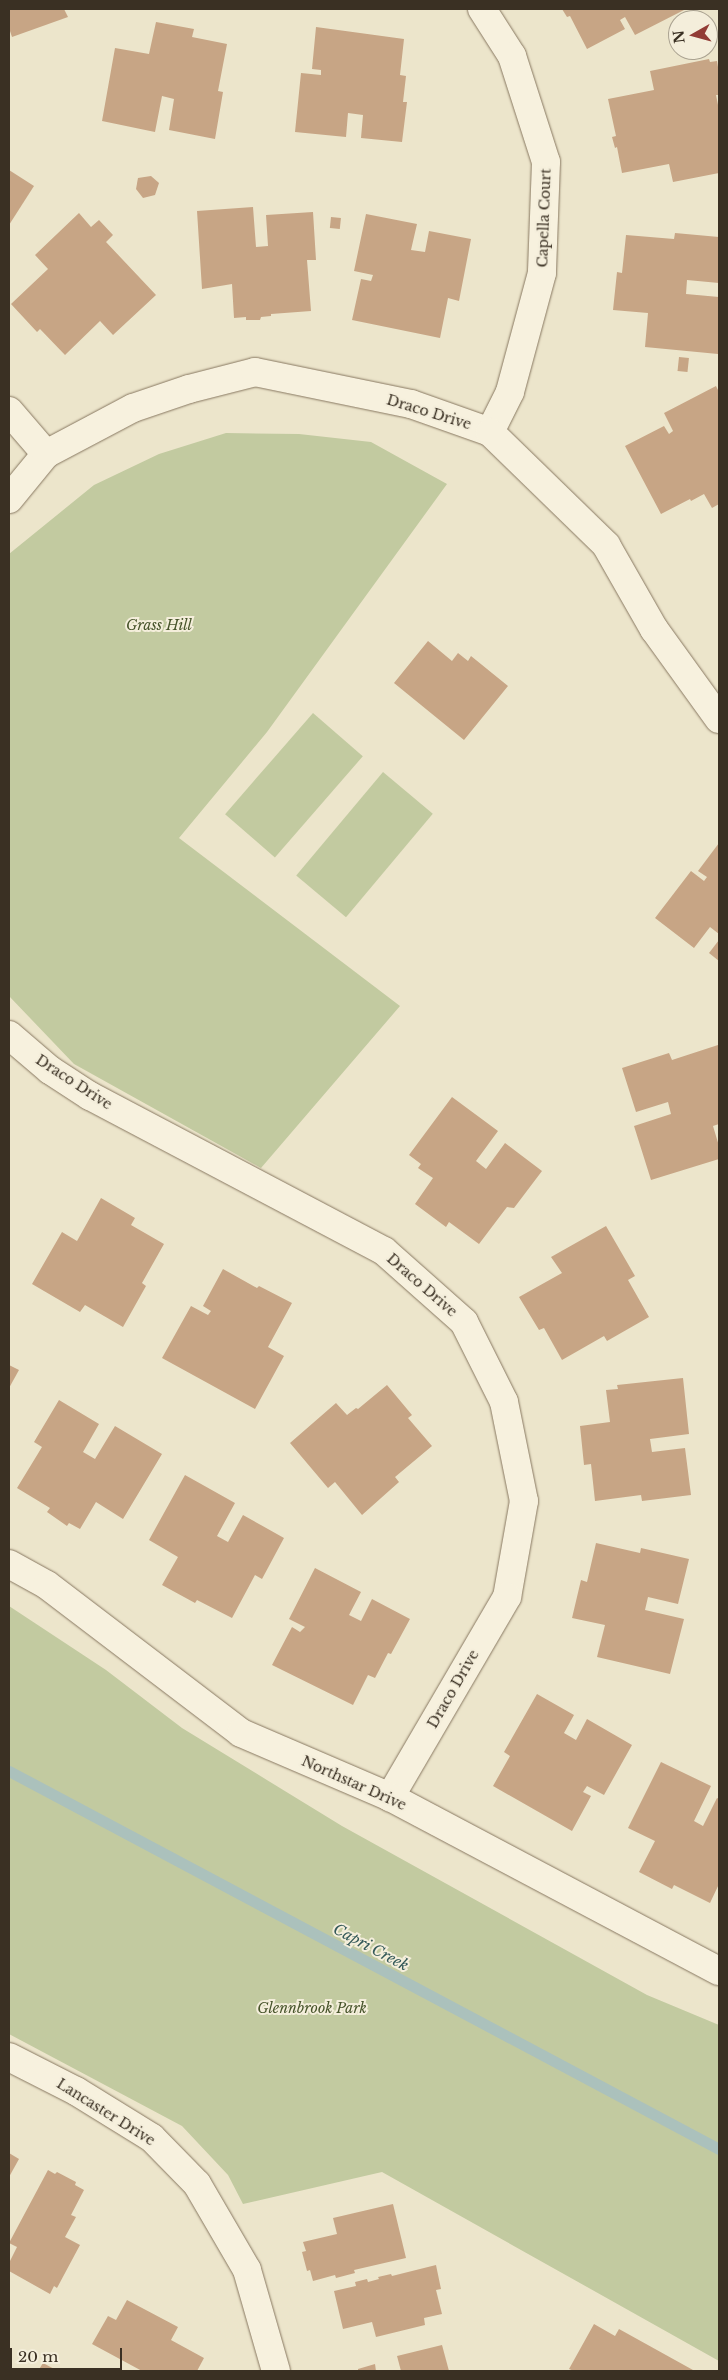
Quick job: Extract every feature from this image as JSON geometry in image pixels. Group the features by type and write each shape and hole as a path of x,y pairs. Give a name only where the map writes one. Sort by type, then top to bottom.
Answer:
{"street":[{"name":"Capella Court","path":"482,9 512,56 546,162 542,273 510,392 490,432"},
{"name":"Draco Drive","path":"9,499 46,454 132,408 189,389 255,372 411,404 490,432 606,545 654,629 719,719"},
{"path":"9,411 46,454"},
{"name":"Draco Drive","path":"9,1036 50,1070 90,1096 384,1252 464,1322 504,1402 524,1501 507,1597 390,1797"},
{"name":"Northstar Drive","path":"9,1564 47,1585 241,1733 390,1797 719,1971"},
{"name":"Lancaster Drive","path":"9,2056 76,2091 152,2138 197,2184 247,2270 276,2371"}],"green space":[{"name":"Grass Hill","path":"226,433 299,434 371,442 447,484 267,732 179,838 400,1006 261,1168 74,1064 9,996 9,554 94,485 159,454"},
{"path":"313,713 363,756 275,857 225,814"},
{"path":"383,772 433,814 346,917 296,875"},
{"name":"Glennbrook Park","path":"9,1606 106,1670 182,1728 342,1826 647,1995 719,2025 719,2361 382,2172 243,2204 228,2175 182,2126 9,2034"}],"building":[{"path":"9,9 64,9 68,17 12,37 9,28"},
{"path":"562,9 686,9 668,10 668,18 635,35 625,17 620,20 625,29 587,49 570,16 567,17"},
{"path":"156,22 194,29 192,37 227,44 218,91 223,92 215,139 169,130 174,99 162,96 155,132 102,121 115,48 149,54"},
{"path":"316,27 404,39 400,75 406,76 403,102 407,102 402,142 361,138 363,115 348,113 346,137 295,132 301,73 321,75 321,70 312,69"},
{"path":"704,60 709,60 710,62 717,61 719,73 719,95 716,95 719,110 719,173 673,182 669,164 622,173 617,147 615,148 612,137 616,136 608,99 654,90 650,71"},
{"path":"9,170 34,186 9,225"},
{"path":"151,176 159,183 155,195 143,198 136,189 138,178"},
{"path":"253,207 256,247 268,246 266,215 313,212 316,260 307,260 311,311 271,314 271,316 261,317 260,320 246,320 246,317 234,318 232,284 202,289 197,211"},
{"path":"79,213 91,227 99,220 113,235 106,242 156,295 113,335 100,321 65,355 40,329 37,332 11,304 48,269 35,255"},
{"path":"366,214 417,224 411,250 425,252 429,231 471,239 459,301 448,298 440,338 352,320 361,279 371,281 373,275 354,271"},
{"path":"331,217 341,218 340,229 330,228"},
{"path":"675,233 719,237 719,283 687,280 686,294 719,297 718,354 645,347 648,313 613,310 617,272 622,273 626,235 674,239"},
{"path":"679,357 689,358 687,372 678,371"},
{"path":"716,386 719,392 719,504 712,508 704,494 661,514 625,446 664,426 669,434 673,431 664,413"},
{"path":"428,641 452,661 458,653 468,661 471,656 508,686 464,740 394,683"},
{"path":"719,843 719,934 710,927 694,948 655,918 691,871 704,881 707,877 698,871"},
{"path":"719,940 719,961 709,953"},
{"path":"718,1045 719,1124 713,1126 719,1146 719,1159 651,1180 634,1126 671,1114 668,1102 636,1112 622,1068 669,1053 672,1060"},
{"path":"452,1097 498,1131 476,1161 486,1169 505,1143 542,1171 514,1208 507,1207 479,1244 449,1222 446,1227 415,1204 433,1178 418,1168 421,1164 409,1155"},
{"path":"101,1198 135,1218 131,1225 164,1244 142,1283 146,1286 123,1327 85,1305 80,1312 32,1284 62,1232 77,1241"},
{"path":"606,1226 635,1276 628,1280 649,1317 607,1341 604,1336 562,1360 544,1328 539,1330 519,1297 562,1273 551,1257"},
{"path":"223,1269 257,1288 259,1286 292,1303 268,1347 284,1356 255,1409 162,1358 191,1306 208,1315 211,1311 203,1306"},
{"path":"9,1365 19,1370 9,1388"},
{"path":"683,1378 689,1434 650,1439 652,1452 685,1448 691,1495 642,1501 641,1495 595,1501 591,1464 584,1465 580,1426 610,1422 606,1390 618,1389 617,1385"},
{"path":"387,1385 412,1415 408,1418 432,1446 395,1477 399,1482 362,1515 335,1482 328,1488 290,1443 336,1403 347,1415 356,1408 358,1409"},
{"path":"59,1400 99,1424 83,1452 95,1459 115,1426 162,1454 123,1519 96,1502 80,1529 69,1523 67,1526 47,1512 50,1508 17,1488 42,1447 34,1442"},
{"path":"185,1475 235,1503 217,1536 228,1542 243,1515 284,1538 262,1579 255,1575 232,1618 197,1600 195,1603 162,1585 178,1557 149,1540"},
{"path":"596,1543 640,1553 641,1548 689,1559 678,1604 648,1597 645,1610 684,1619 670,1674 597,1657 605,1625 572,1618 581,1580 587,1582"},
{"path":"315,1568 361,1592 349,1615 361,1621 372,1599 410,1619 391,1654 388,1653 375,1678 368,1675 353,1705 272,1665 292,1627 300,1632 305,1627 289,1619"},
{"path":"537,1694 574,1715 564,1733 576,1740 587,1719 632,1745 604,1795 587,1786 583,1792 591,1796 572,1831 493,1786 510,1756 504,1752"},
{"path":"661,1762 711,1786 694,1821 703,1826 717,1798 719,1799 719,1884 710,1903 674,1885 672,1889 639,1872 655,1841 628,1828"},
{"path":"9,2153 19,2159 9,2177"},
{"path":"48,2170 55,2174 57,2172 76,2182 75,2185 84,2190 71,2215 76,2217 65,2237 80,2245 57,2288 54,2286 50,2294 9,2271 9,2263 17,2247 9,2243"},
{"path":"393,2204 406,2258 354,2270 355,2273 336,2278 335,2275 313,2281 310,2270 307,2271 302,2252 306,2251 303,2242 337,2234 333,2218"},
{"path":"436,2265 441,2289 436,2290 442,2314 424,2318 425,2325 376,2337 372,2322 343,2329 334,2291 356,2286 355,2282 367,2279 368,2282 379,2279 378,2277 391,2274 392,2276"},
{"path":"127,2300 178,2327 171,2340 204,2358 197,2371 142,2371 92,2344 108,2316 116,2320"},
{"path":"594,2324 615,2336 619,2329 693,2370 574,2371 569,2369"},
{"path":"442,2345 449,2371 401,2371 397,2356"},
{"path":"43,2363 58,2371 38,2371"},
{"path":"375,2364 376,2371 358,2371 358,2369"}],"waterway":[{"name":"Capri Creek","path":"9,1771 719,2149"}]}
